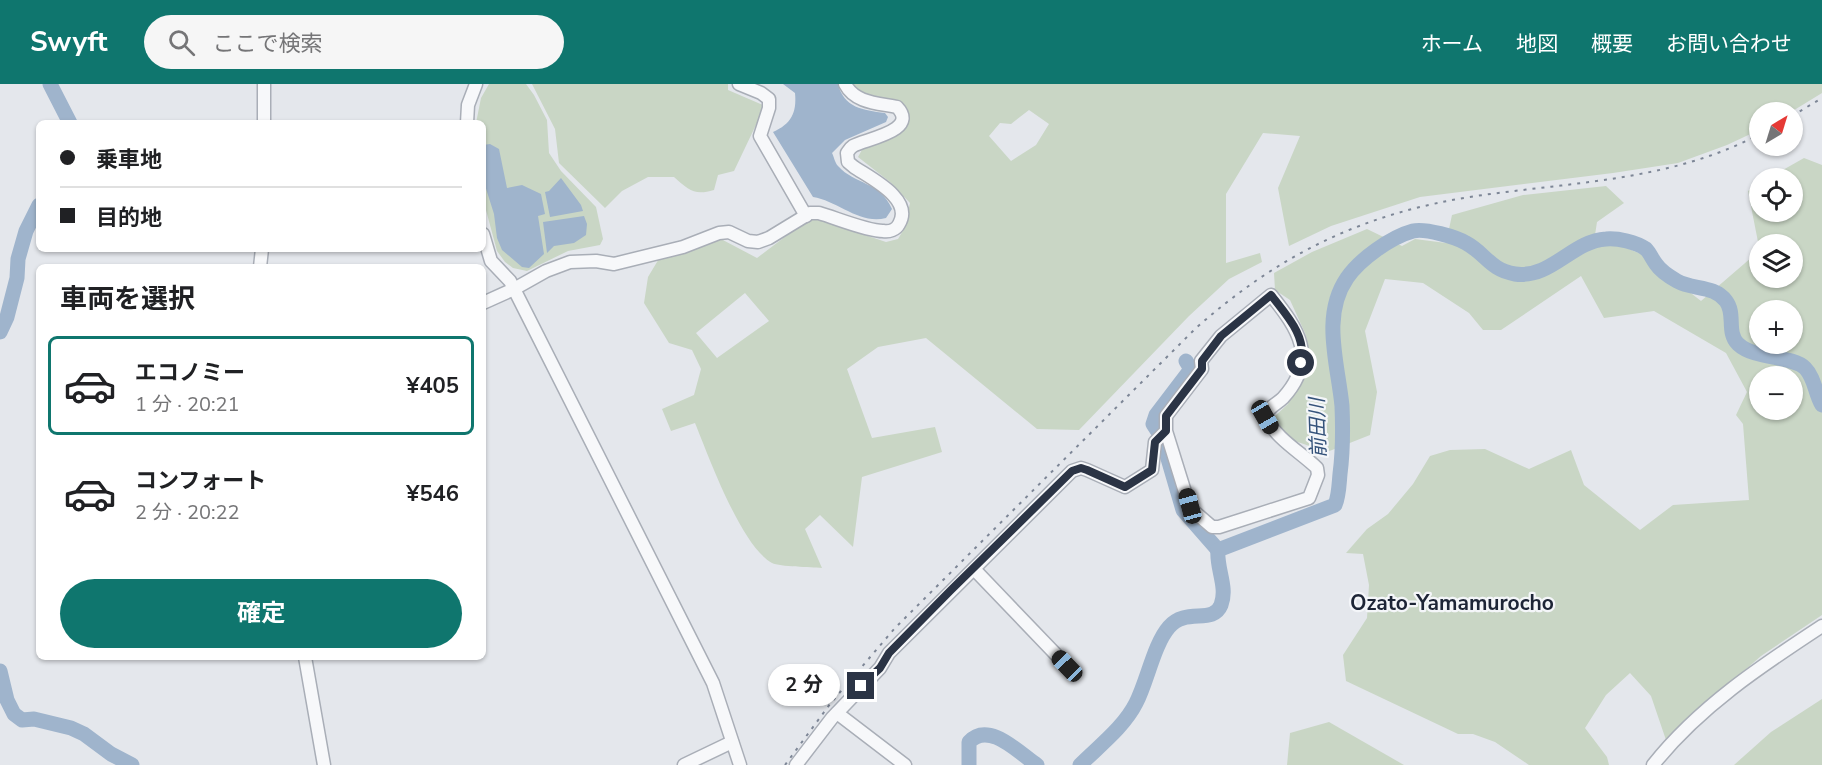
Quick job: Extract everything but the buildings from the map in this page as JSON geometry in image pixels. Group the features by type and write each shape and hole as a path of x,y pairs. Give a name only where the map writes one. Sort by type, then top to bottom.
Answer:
{"street":[{"path":"264,84 264,120"},
{"path":"467,120 468,105 476,84"},
{"path":"739,84 761,93 768,99 769,108 760,136 806,216"},
{"path":"486,302 546,271 570,262 596,261 614,264 683,247 719,233 729,232 748,241 758,242 810,213 819,213 881,232 896,228 902,214 901,205 895,196 848,162 847,153 851,147 888,133 899,126 903,119 902,112 897,107 856,98 844,84"},
{"path":"486,244 491,261 510,280 713,683 740,765"},
{"path":"796,765 837,713 880,668 889,653 1072,471 1081,468 1125,487 1152,470 1155,442 1162,434 1166,416 1202,369 1202,361 1218,339 1271,295 1299,334 1303,353 1295,379 1283,398 1266,412 1265,417 1285,443 1317,468 1318,476 1309,498 1266,513 1212,527 1190,508 1162,434"},
{"path":"974,569 1067,666"},
{"path":"1653,765 1698,718 1741,681 1822,626"},
{"path":"306,660 324,765"},
{"path":"837,713 905,765"},
{"path":"684,765 732,741"}],"green space":[{"path":"489,84 526,84 547,120 549,153 561,171 596,207 603,239 600,245 568,251 527,271 513,268 505,262 497,251 486,210 486,120 477,120 481,98"},
{"path":"532,84 728,84 728,90 765,106 734,171 718,175 714,190 697,192 692,191 674,177 648,177 622,191 605,208 559,163 555,129"},
{"path":"850,84 1822,84 1822,93 1803,105 1803,102 1749,102 1749,135 1678,163 1420,197 1331,226 1289,246 1278,188 1300,136 1263,133 1226,194 1226,263 1260,253 1262,262 1229,279 1189,316 1079,430 1037,429 926,338 878,347 847,369 872,438 935,427 942,452 862,477 853,547 820,515 805,529 822,568 772,563 760,553 738,520 717,478 695,423 671,431 662,409 694,395 701,369 692,350 669,343 644,303 648,277 660,257 721,239 757,258 811,217 886,242 898,239 904,229 910,203 890,182 858,157 863,148 904,130 910,118 901,103 857,93","holes":["1029,110 1049,124 1036,145 1011,161 989,136 1000,123 1011,124","745,293 769,321 717,358 696,333"]},
{"path":"1804,158 1822,165 1822,615 1761,656 1666,740 1651,696 1630,673 1606,695 1585,728 1607,757 1609,765 1529,765 1495,742 1473,734 1458,734 1346,681 1343,655 1367,618 1369,585 1363,554 1346,553 1367,529 1388,514 1413,484 1430,456 1450,450 1485,449 1529,469 1571,450 1584,485 1640,530 1673,505 1749,500 1743,424 1736,415 1747,392 1726,353 1654,311 1604,318 1581,276 1501,330 1483,330 1469,313 1423,283 1385,279 1365,331 1377,392 1370,435 1327,452 1289,439 1274,417 1288,404 1311,360 1305,333 1290,300 1275,290 1274,273 1312,252 1367,229 1402,246 1415,239 1446,243 1452,215 1523,195 1606,186 1624,203 1597,222 1595,235 1641,254 1701,301 1749,260 1749,288 1803,288 1803,234 1756,234 1754,222 1803,222 1803,168 1786,168"},
{"path":"1822,699 1822,765 1734,765 1771,732"},
{"path":"1329,722 1404,765 1287,765 1290,733"}],"water":[{"path":"783,84 838,84 850,103 862,109 885,113 888,117 886,122 845,140 832,153 837,165 845,172 874,188 887,200 892,209 886,218 867,218 813,197 773,132 784,125 794,112 795,93"},
{"path":"490,144 499,149 507,188 522,185 541,194 545,214 538,216 544,254 529,268 522,267 502,250 497,238 494,214 486,189 486,145"},
{"path":"561,178 583,211 550,217 545,192 549,191"},
{"path":"584,216 587,224 586,235 574,243 554,246 547,253 543,222"}],"waterway":[{"path":"50,84 68,120"},
{"path":"0,332 7,317 26,231 36,211"},
{"name":"前田川","path":"1080,765 1131,712 1159,643 1169,627 1183,618 1212,614 1221,605 1223,584 1218,550 1335,505 1339,490 1343,432 1342,406 1333,340 1335,308 1339,293 1347,278 1368,256 1395,238 1418,230 1448,236 1473,247 1499,269 1515,274 1540,271 1594,241 1616,239 1637,244 1646,249 1658,266 1674,279 1683,284 1716,292 1721,296 1729,306 1732,334 1738,344 1754,353 1791,361 1805,368 1811,376 1822,405"},
{"name":"前田川","path":"1186,361 1191,369 1156,415 1153,424 1162,438 1183,510 1218,550"},
{"path":"0,671 7,700 14,714 22,720 34,719 71,728 132,765"},
{"name":"前田川","path":"969,765 969,742 977,736 986,735 1004,741 1037,765"}],"railway":[{"path":"1803,109 1822,98"},
{"path":"785,765 830,704 895,628 1196,328 1260,278 1326,240 1397,213 1476,196 1585,183 1657,171 1692,162 1749,139"}],"district":[{"name":"Ozato-Yamamurocho","path":"1452,603"}],"route":[{"path":"861,686 880,668 889,653 1072,471 1081,468 1125,487 1152,470 1155,442 1157,437 1166,431 1165,418 1202,369 1202,361 1221,336 1271,295 1299,334 1303,353 1301,363"}]}
